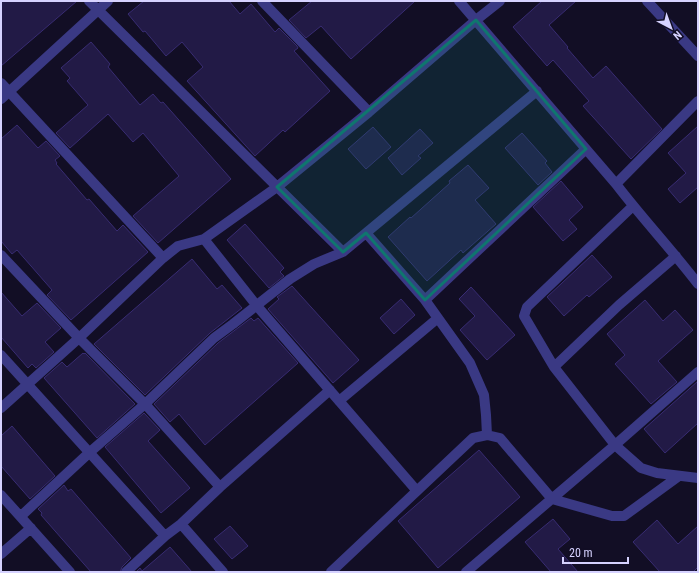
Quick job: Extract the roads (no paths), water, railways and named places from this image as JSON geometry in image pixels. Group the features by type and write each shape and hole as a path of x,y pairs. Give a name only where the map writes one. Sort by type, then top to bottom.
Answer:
{"street":[{"path":"89,1 343,252"},
{"path":"5,96 108,1"},
{"path":"262,1 369,112"},
{"path":"459,1 616,184 698,284"},
{"path":"1,408 79,338 163,258 178,246 204,239 277,187 369,112 500,1"},
{"path":"647,1 698,56"},
{"path":"1,83 5,96 163,258"},
{"path":"21,516 90,452 145,404 214,338 234,324 290,279 314,264 343,252 537,91"},
{"path":"616,184 698,101"},
{"path":"425,300 586,149"},
{"path":"633,206 527,307 524,316 554,367 615,445 641,468 657,473 698,478"},
{"path":"366,233 425,300 470,363 484,395 487,435"},
{"path":"204,239 257,306 417,491"},
{"path":"1,255 79,338 145,404 220,487"},
{"path":"554,367 619,304 676,256"},
{"path":"339,401 438,318"},
{"path":"1,355 166,536"},
{"path":"466,572 698,372"},
{"path":"126,572 330,390"},
{"path":"331,572 473,438 487,435 500,438 552,498 612,516 624,516 679,476"},
{"path":"1,495 70,572"},
{"path":"181,524 223,572"},
{"path":"1,554 31,528"}]}
